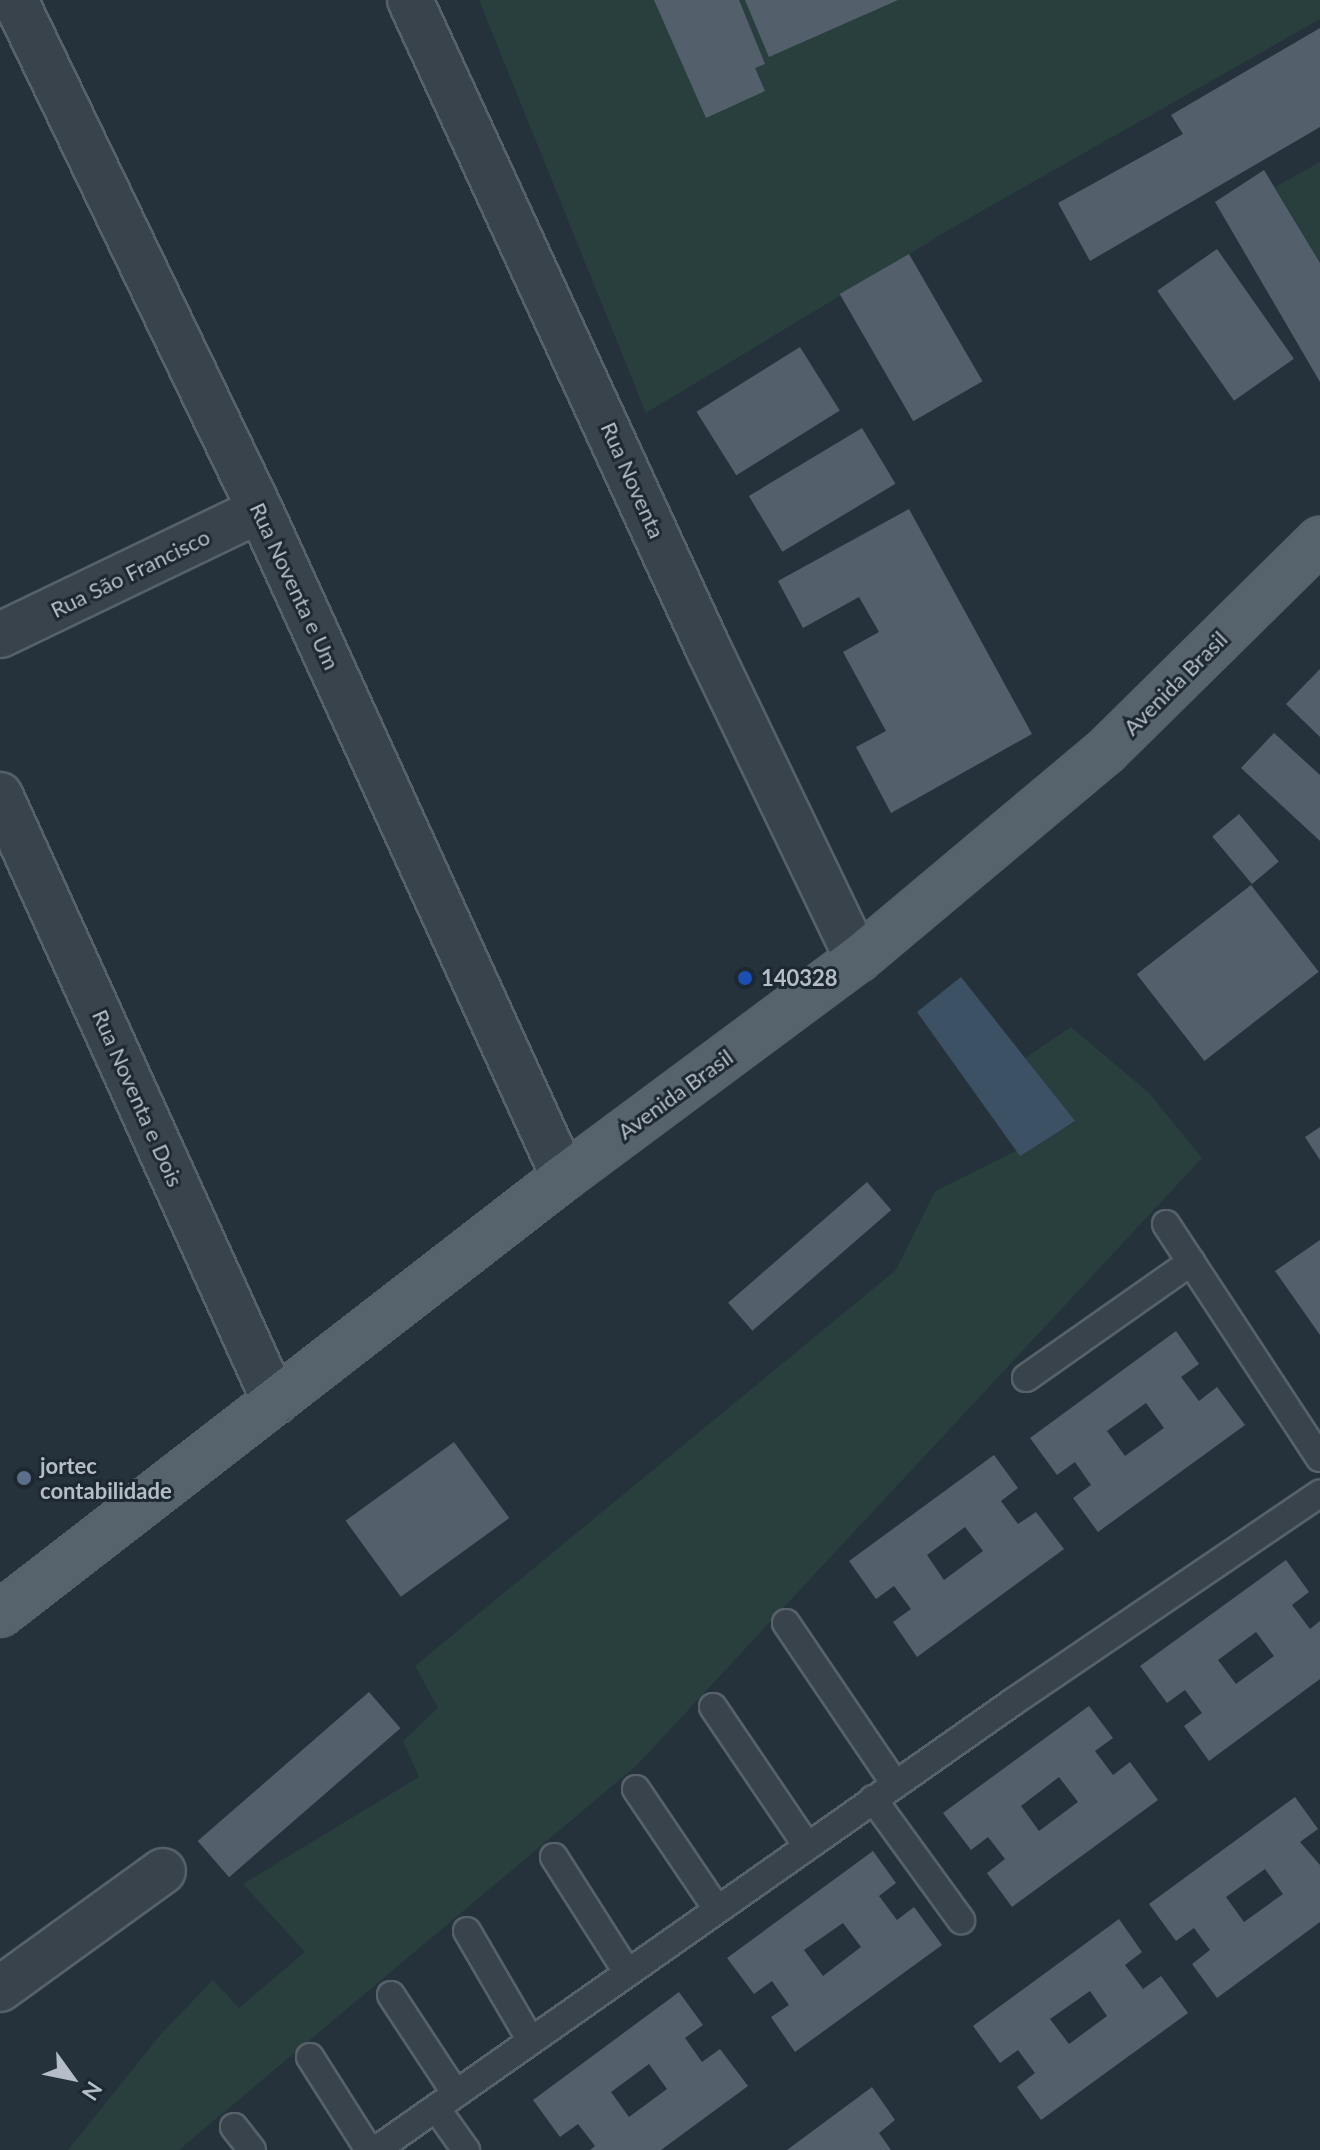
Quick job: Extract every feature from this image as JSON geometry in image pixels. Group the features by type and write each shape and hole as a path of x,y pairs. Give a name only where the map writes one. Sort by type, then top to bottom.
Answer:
{"main road":[{"name":"Avenida Brasil","path":"0,1614 564,1177 858,959 1106,751 1320,540"}],"street":[{"name":"Rua Noventa e Um","path":"15,0 260,510 564,1177"},
{"name":"Rua Noventa","path":"410,0 709,650 858,959"},
{"name":"Rua São Francisco","path":"0,635 260,510"},
{"name":"Rua Noventa e Dois","path":"0,795 275,1402"},
{"path":"0,1989 163,1871"}],"lane":[{"path":"1166,1224 1320,1458"},
{"path":"1026,1378 1191,1262"},
{"path":"376,2150 873,1799 1320,1493"},
{"path":"786,1623 895,1784"},
{"path":"713,1707 807,1846"},
{"path":"636,1789 717,1909"},
{"path":"873,1799 961,1920"},
{"path":"554,1857 627,1972"},
{"path":"467,1931 531,2041"},
{"path":"391,1995 446,2101 466,2150"},
{"path":"310,2057 369,2150"},
{"path":"234,2127 252,2150"}],"green space":[{"path":"479,0 1320,0 1320,19 952,228 646,413"},
{"path":"1320,162 1320,263 1275,187"},
{"path":"1071,1027 1149,1093 1202,1158 636,1766 179,2150 68,2150 161,2034 213,1980 239,2008 305,1952 243,1884 419,1777 403,1741 438,1708 415,1666 896,1270 935,1191 1075,1122 1025,1058"}],"water":[{"path":"961,977 1075,1121 1020,1156 917,1012"}],"building":[{"path":"654,0 739,0 765,64 755,68 765,91 706,118"},
{"path":"745,0 898,0 769,57"},
{"path":"1320,28 1320,127 1090,261 1058,203 1183,134 1171,115"},
{"path":"1264,170 1320,263 1320,382 1215,202"},
{"path":"1217,249 1294,359 1234,401 1157,291"},
{"path":"909,254 982,381 913,421 840,294"},
{"path":"800,347 840,411 736,475 697,412"},
{"path":"862,428 895,484 782,552 749,496"},
{"path":"909,509 1032,734 891,813 856,747 886,731 843,652 879,632 859,597 803,628 778,581"},
{"path":"1320,669 1320,737 1286,704"},
{"path":"1274,733 1320,775 1320,841 1241,768"},
{"path":"1239,814 1279,861 1252,884 1212,836"},
{"path":"1251,885 1319,972 1204,1061 1137,974"},
{"path":"1320,1127 1320,1160 1305,1137"},
{"path":"867,1182 891,1210 752,1331 728,1303"},
{"path":"1320,1240 1320,1335 1275,1271"},
{"path":"1176,1331 1199,1364 1181,1377 1199,1401 1217,1387 1245,1425 1098,1532 1073,1498 1091,1485 1075,1462 1057,1475 1030,1438","holes":["1146,1403 1164,1428 1125,1456 1107,1431"]},
{"path":"454,1442 509,1518 401,1597 346,1521"},
{"path":"994,1455 1018,1488 1001,1501 1018,1524 1036,1512 1064,1549 917,1657 893,1622 911,1609 894,1586 876,1599 849,1561","holes":["965,1527 983,1551 944,1580 927,1555"]},
{"path":"1286,1560 1309,1592 1292,1605 1310,1629 1320,1621 1320,1679 1209,1761 1184,1726 1202,1713 1185,1690 1167,1703 1140,1666","holes":["1256,1632 1274,1656 1236,1684 1218,1660"]},
{"path":"369,1692 400,1728 229,1877 198,1841"},
{"path":"1089,1706 1113,1738 1095,1751 1113,1775 1130,1762 1158,1800 1012,1907 987,1873 1005,1859 988,1837 971,1850 943,1813","holes":["1059,1777 1078,1802 1039,1831 1021,1806"]},
{"path":"1295,1797 1318,1829 1300,1842 1320,1865 1320,1922 1217,1998 1192,1964 1210,1950 1194,1928 1176,1941 1149,1904","holes":["1265,1869 1283,1894 1244,1922 1226,1897"]},
{"path":"873,1851 896,1883 879,1896 897,1920 914,1907 942,1945 795,2052 771,2017 789,2005 772,1981 754,1994 727,1958","holes":["843,1923 861,1947 823,1976 804,1950"]},
{"path":"1119,1919 1142,1952 1125,1965 1143,1989 1161,1976 1188,2013 1041,2120 1017,2087 1035,2073 1018,2050 1000,2063 973,2026","holes":["1090,1991 1107,2016 1069,2044 1050,2019"]},
{"path":"679,1992 703,2025 685,2038 702,2062 720,2049 748,2086 661,2150 590,2150 595,2146 578,2124 560,2137 533,2100","holes":["649,2064 667,2089 629,2117 611,2092"]},
{"path":"872,2087 895,2120 879,2133 891,2150 787,2150"}],"place":[{"name":"140328","path":"745,978"},
{"name":"jortec contabilidade","path":"24,1478"}]}
